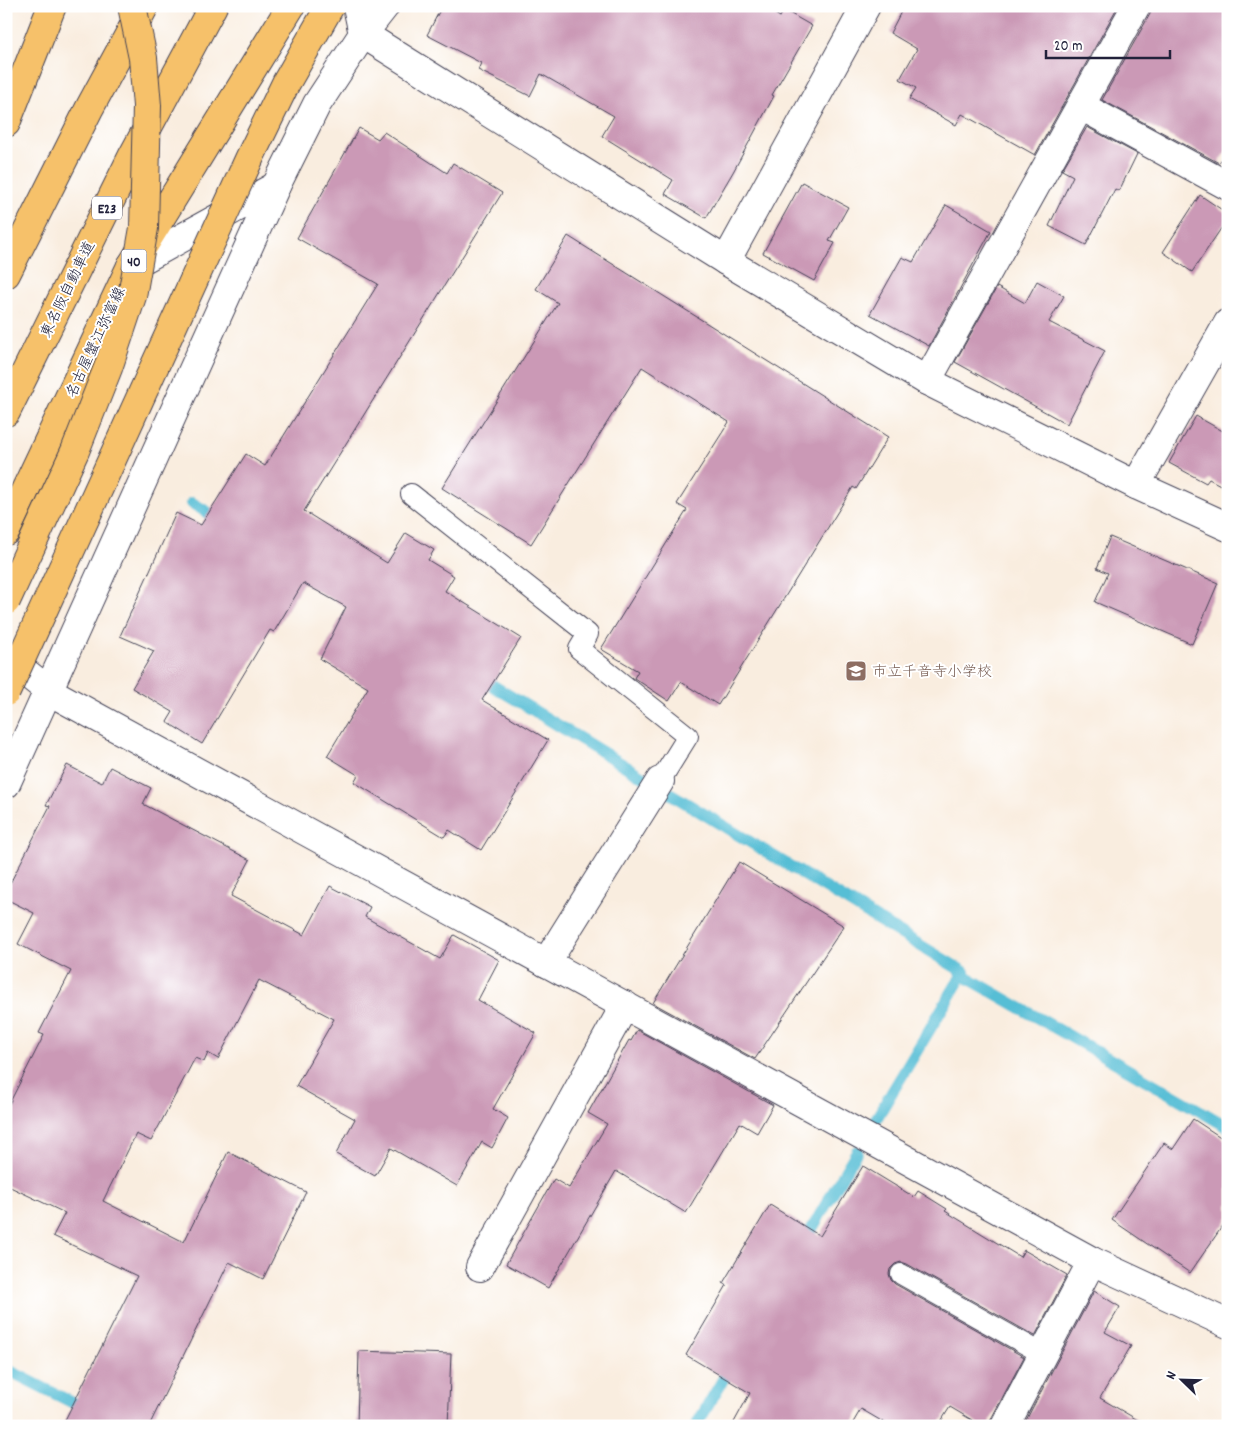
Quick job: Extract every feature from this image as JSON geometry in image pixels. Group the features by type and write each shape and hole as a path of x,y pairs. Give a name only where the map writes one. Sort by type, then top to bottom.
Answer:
{"main road":[{"path":"6,123 52,6"},
{"path":"6,602 75,451 108,368 132,296 144,228 147,106 143,58 132,6"},
{"path":"6,274 86,115 144,6"},
{"name":"東名阪自動車道","path":"6,412 133,155 213,6"},
{"name":"名古屋蟹江弥富線","path":"6,531 131,266 291,6"},
{"path":"6,692 250,157 286,83 330,6"}],"street":[{"path":"357,6 363,34 726,261 927,381 1136,485 1228,527"},
{"path":"6,784 276,186 317,104 363,34 385,6"},
{"path":"726,261 866,6"},
{"path":"927,381 1136,6"},
{"path":"1081,106 1228,186"},
{"path":"131,266 276,186"},
{"path":"1136,485 1228,323"},
{"path":"6,657 49,691 546,963 1092,1261 1228,1324"},
{"path":"546,963 657,786"},
{"path":"480,1268 625,1005"},
{"path":"1005,1426 1092,1261"}],"lane":[{"path":"411,494 588,634 579,649 688,736 657,786"},
{"path":"901,1274 1043,1354"}],"building":[{"path":"442,6 763,6 780,17 784,10 812,26 772,95 774,96 706,218 665,194 673,180 602,136 614,116 541,74 530,96 478,70 481,63 427,35"},
{"path":"904,6 1118,6 1035,155 962,114 956,125 909,99 916,88 900,79 917,49 890,33"},
{"path":"1152,6 1228,6 1228,149 1219,163 1102,100 1150,14"},
{"path":"1087,127 1137,154 1119,191 1115,189 1086,245 1049,226 1073,176 1062,170"},
{"path":"359,128 378,139 384,132 447,173 453,163 502,193 304,511 387,563 406,533 434,550 428,560 454,576 445,591 521,638 482,700 548,740 481,850 449,830 444,837 354,782 358,775 327,756 368,688 320,659 346,607 303,583 274,632 270,630 202,744 167,722 173,712 132,688 154,651 120,636 176,513 201,525 246,454 265,466 378,284 297,238"},
{"path":"802,182 848,207 829,241 835,243 814,281 763,253"},
{"path":"1200,195 1228,214 1228,218 1192,272 1163,252"},
{"path":"946,205 991,231 929,346 870,314 902,257 913,262"},
{"path":"568,236 888,437 856,489 853,487 718,705 681,682 669,701 634,678 638,671 601,649 687,510 677,504 729,422 642,367 531,544 442,488 558,303 536,289"},
{"path":"1037,281 1064,296 1049,322 1105,351 1067,424 955,362 997,287 1025,303"},
{"path":"1196,416 1228,434 1228,489 1209,479 1206,483 1169,463"},
{"path":"1110,537 1218,583 1192,644 1095,602 1108,573 1097,568"},
{"path":"67,765 102,783 110,767 151,788 143,804 250,860 231,896 304,935 330,886 370,907 365,917 440,959 454,935 499,960 478,1000 536,1033 493,1109 508,1118 492,1148 482,1142 457,1186 391,1148 375,1176 336,1154 355,1119 296,1086 334,1019 259,980 218,1059 208,1053 204,1062 195,1058 151,1141 136,1134 103,1201 184,1242 228,1152 306,1192 263,1279 229,1262 149,1426 62,1426 137,1276 53,1236 65,1213 6,1185 6,1110 44,1035 39,1033 71,971 18,944 34,913 6,899 6,891 50,806 46,805"},
{"path":"739,862 844,926 755,1059 653,1003"},
{"path":"637,1030 773,1105 757,1133 740,1123 686,1213 616,1171 548,1288 506,1264 554,1179 569,1188 607,1124 588,1113 629,1040 631,1041"},
{"path":"1193,1119 1228,1142 1228,1218 1190,1273 1112,1220 1164,1143 1173,1149"},
{"path":"863,1166 914,1197 918,1191 947,1209 945,1211 1020,1257 1024,1250 1067,1275 1035,1336 907,1264 901,1262 895,1264 890,1269 891,1280 895,1284 1024,1357 991,1419 990,1426 982,1426 950,1407 938,1426 890,1426 861,1409 851,1426 732,1426 750,1393 686,1355 727,1285 723,1283 770,1205 820,1236"},
{"path":"1094,1291 1120,1307 1105,1332 1131,1346 1100,1398 1148,1426 1023,1426"},
{"path":"359,1351 451,1354 448,1426 357,1426"}],"waterway":[{"path":"192,503 222,521"},
{"path":"477,676 964,972 876,1119"},
{"path":"963,975 1228,1127"},
{"path":"803,1244 857,1151"},
{"path":"696,1426 732,1364"},
{"path":"6,1369 89,1411"}],"place":[{"name":"市立千音寺小学校","path":"856,671"}]}
